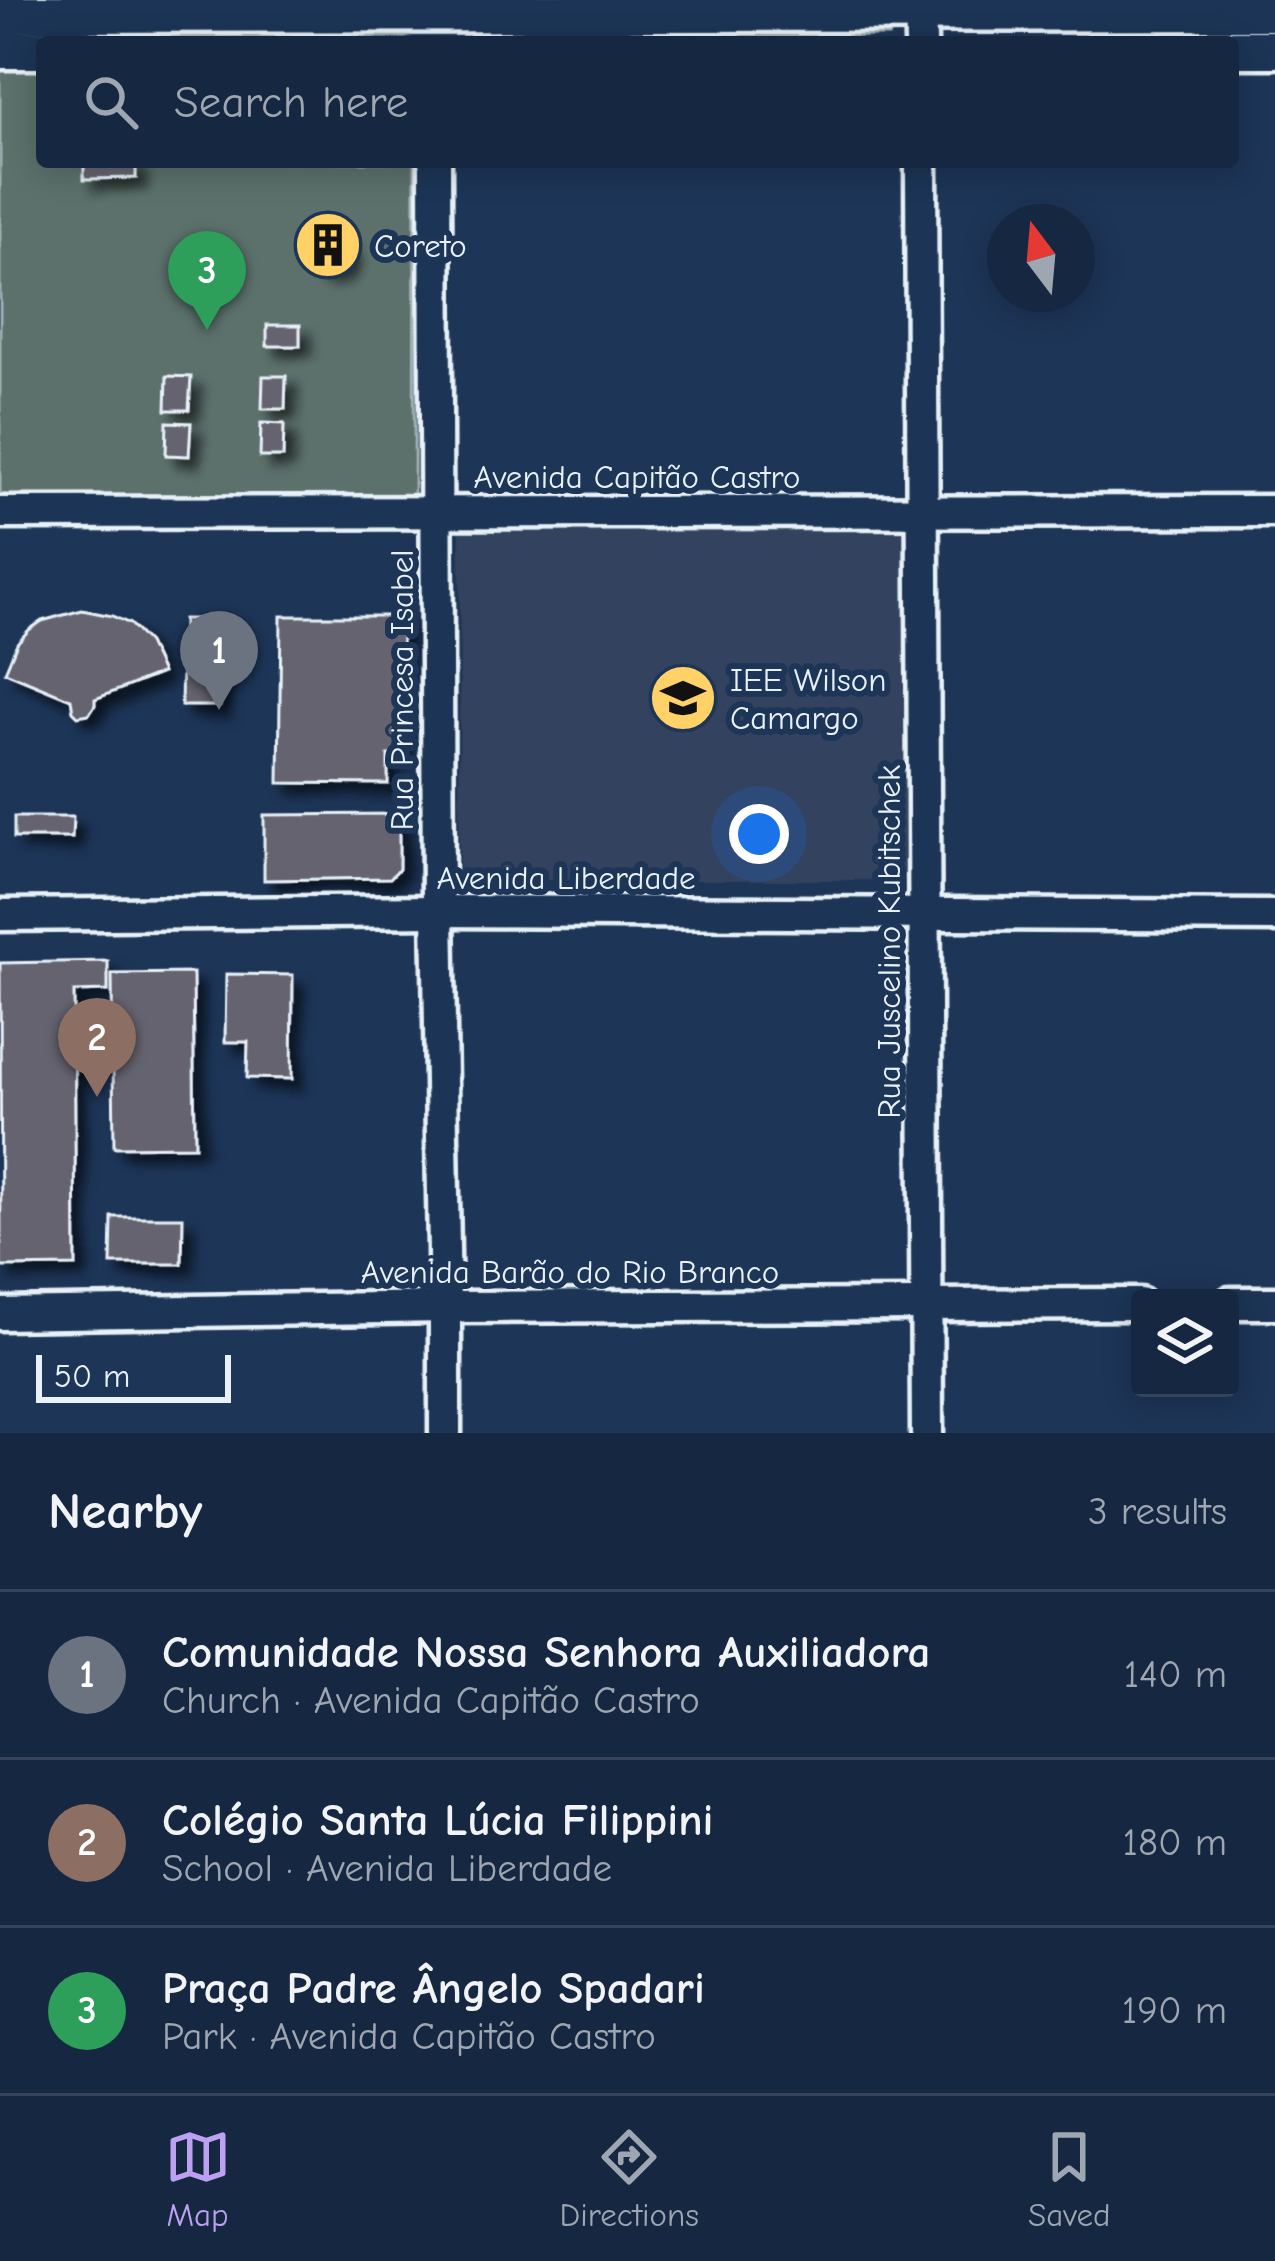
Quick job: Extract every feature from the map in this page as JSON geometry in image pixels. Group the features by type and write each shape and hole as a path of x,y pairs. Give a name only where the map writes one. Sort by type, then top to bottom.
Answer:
{"street":[{"path":"0,14 920,18 1275,12"},
{"path":"1239,49 1275,49"},
{"path":"0,50 36,50"},
{"name":"Rua Princesa Isabel","path":"435,168 437,911 445,1433"},
{"name":"Rua Juscelino Kubitschek","path":"921,168 926,1433"},
{"name":"Avenida Capitão Castro","path":"0,513 1275,512"},
{"name":"Avenida Liberdade","path":"0,915 437,911 1275,916"},
{"path":"1239,1303 1275,1303"},
{"name":"Avenida Barão do Rio Branco","path":"0,1313 1131,1304"}],"shaded area":[{"name":"IEE Wilson Camargo","path":"460,516 907,517 906,880 459,880"}],"green space":[{"path":"0,23 414,29 410,36 0,38"},
{"path":"479,27 895,30 889,36 481,36"},
{"path":"0,59 36,59 36,168 415,168 414,499 0,499"}],"building":[{"path":"84,168 136,168 136,178 84,179"},
{"name":"Coreto","path":"332,227 347,238 351,253 344,268 327,275 312,269 306,252 312,234"},
{"path":"267,325 300,325 300,346 267,346"},
{"path":"167,376 191,377 189,410 166,410"},
{"path":"263,376 286,376 285,409 262,409"},
{"path":"167,422 191,423 189,456 166,455"},
{"path":"261,423 284,424 283,457 260,457"},
{"path":"82,610 130,624 148,643 162,673 95,699 89,714 78,716 71,699 5,672 17,643 29,630 42,621"},
{"path":"281,616 402,616 401,755 388,755 388,784 279,783"},
{"path":"183,619 222,619 220,706 181,706"},
{"path":"399,814 399,869 390,878 264,880 264,815"},
{"path":"14,817 73,817 72,838 14,838"},
{"path":"108,961 108,991 74,992 76,1266 1,1267 0,963"},
{"path":"193,973 195,1146 114,1147 112,974"},
{"path":"226,974 293,975 292,1079 247,1078 248,1042 225,1042"},
{"path":"112,1217 183,1217 182,1264 111,1264"}],"place":[{"name":"Coreto","path":"328,245"},
{"name":"Praça Padre Ângelo Spadari","path":"207,330"},
{"name":"IEE Wilson Camargo","path":"683,698"},
{"name":"Comunidade Nossa Senhora Auxiliadora","path":"219,710"},
{"name":"Colégio Santa Lúcia Filippini","path":"97,1097"}]}
